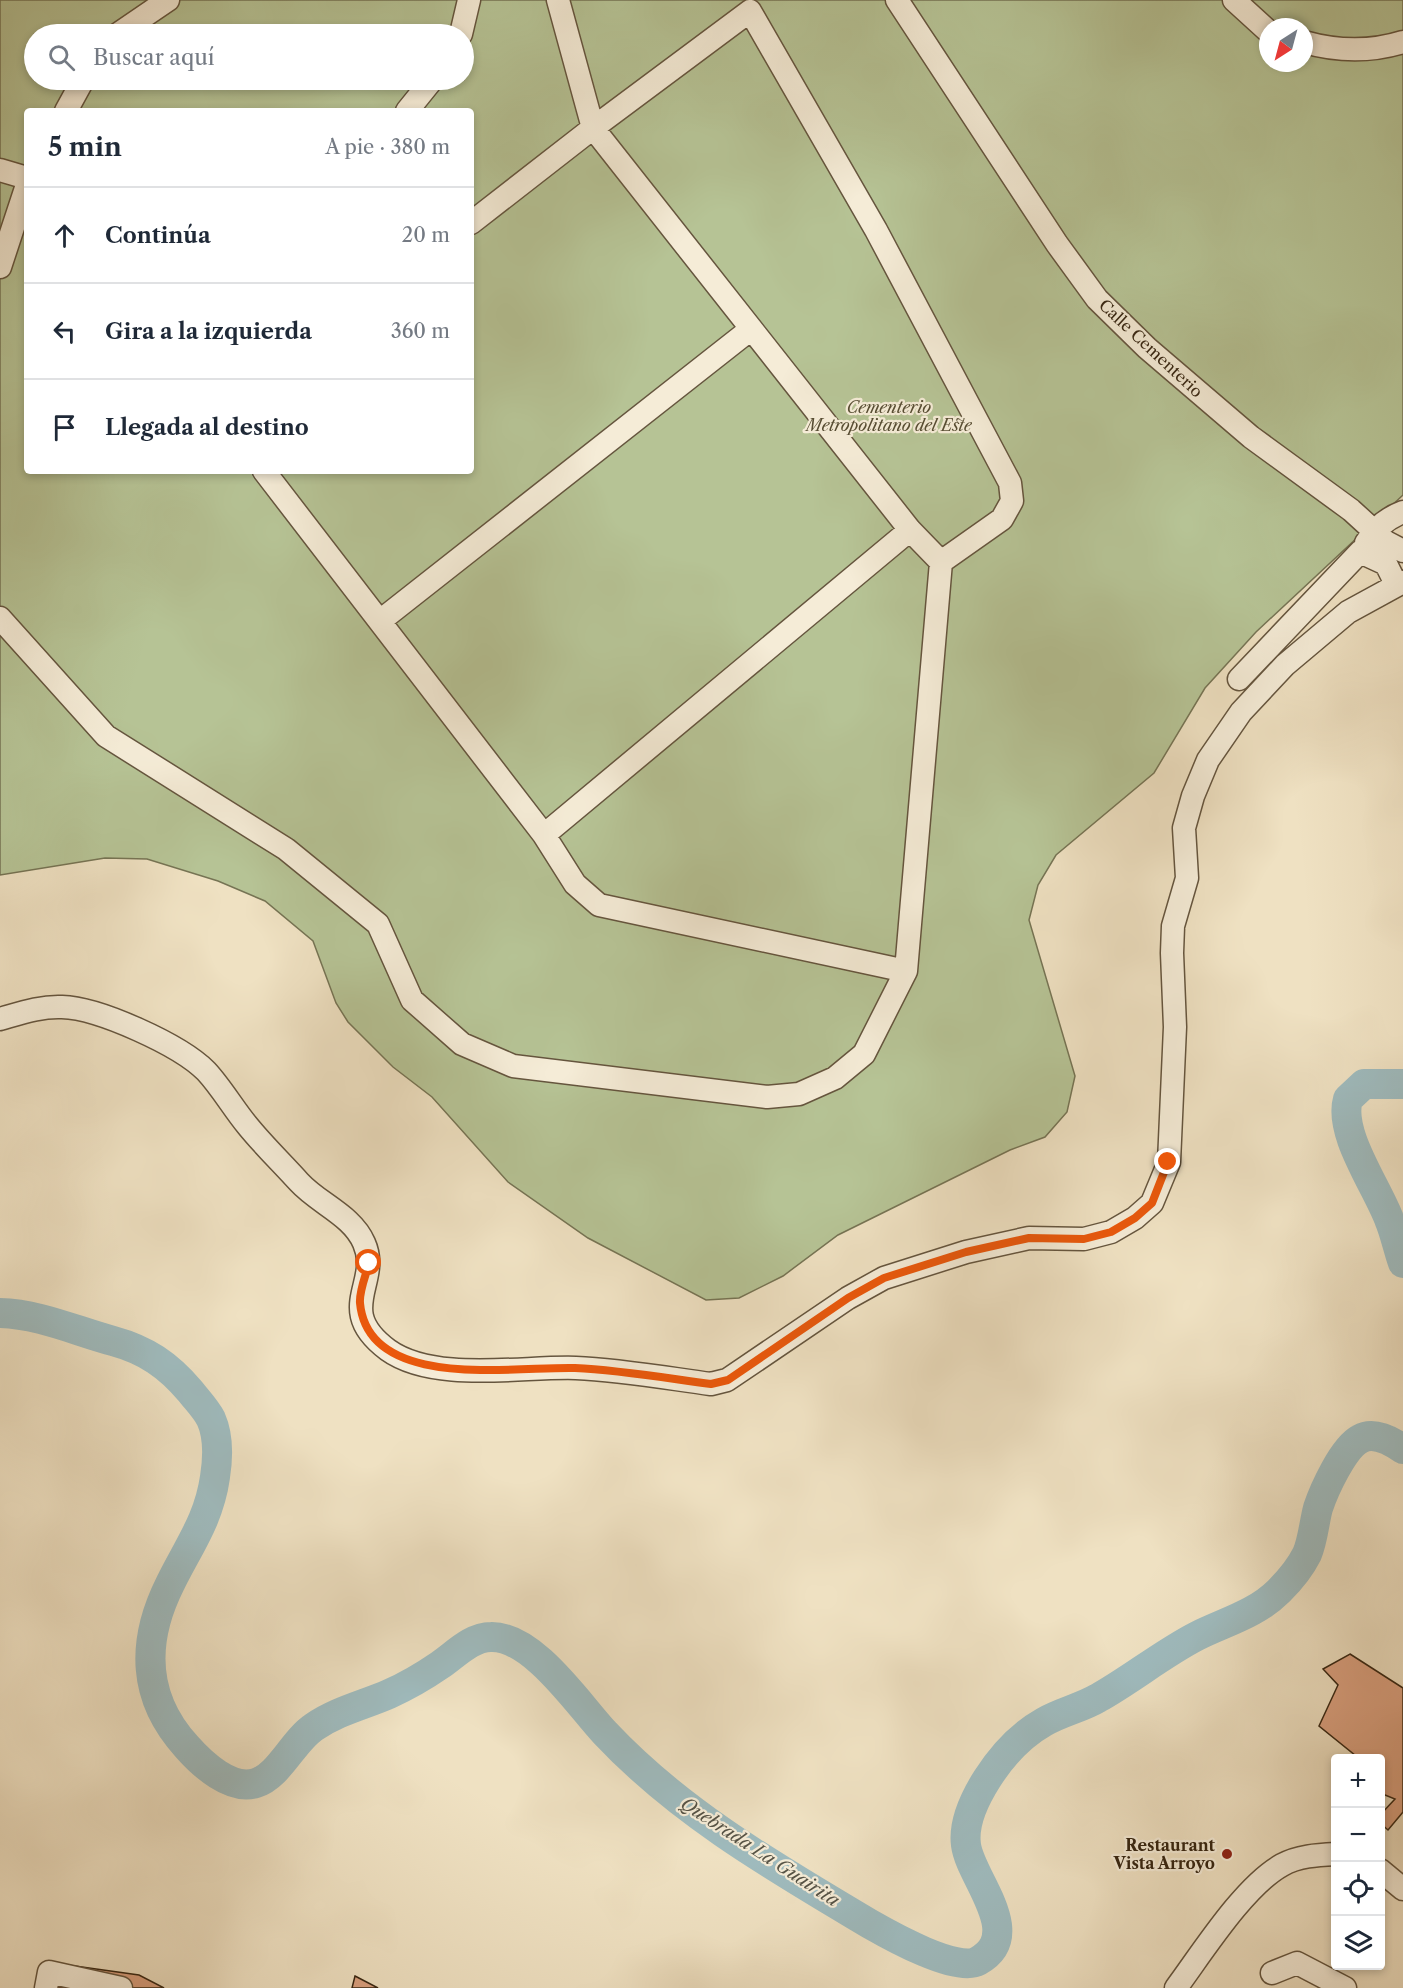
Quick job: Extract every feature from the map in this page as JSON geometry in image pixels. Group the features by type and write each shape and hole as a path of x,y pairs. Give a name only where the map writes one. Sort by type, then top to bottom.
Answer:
{"street":[{"path":"133,24 168,0"},
{"path":"463,24 469,0"},
{"path":"0,618 106,735 286,849 378,924 412,1000 462,1044 513,1066 766,1097 799,1094 835,1078 864,1054 906,971 941,562 910,530 592,128 558,0"},
{"name":"Calle Cementerio","path":"897,0 1057,244 1097,298 1147,348 1251,437 1351,510 1373,531 1403,551"},
{"path":"1234,0 1259,23"},
{"path":"474,221 592,128 750,11 876,230 1010,483 1012,501 1002,519 941,562"},
{"path":"1313,45 1325,48 1380,49 1403,42"},
{"path":"1380,49 1403,58"},
{"path":"68,108 78,90"},
{"path":"409,108 424,90"},
{"path":"0,170 24,177"},
{"path":"0,267 24,194"},
{"path":"380,621 751,329"},
{"path":"266,474 544,835 575,884 599,905 906,971"},
{"path":"1239,679 1360,552 1373,531 1390,517 1403,512"},
{"path":"544,835 910,530"},
{"path":"0,1018 43,1008 64,1007 94,1013 149,1035 186,1054 206,1071 249,1128 308,1192 354,1225 365,1244 369,1263 360,1301 364,1323 390,1351 437,1367 472,1371 573,1368 711,1384 728,1380 848,1298 884,1278 966,1252 1029,1238 1084,1239 1111,1232 1135,1218 1152,1203 1168,1162 1175,1027 1173,935 1187,878 1184,828 1193,796 1208,760 1241,712 1285,665 1348,612 1400,583 1386,564 1360,552"},
{"path":"1176,1988 1232,1914 1274,1870 1307,1856 1331,1854"},
{"path":"1385,1874 1403,1889"},
{"path":"1272,1972 1298,1963 1345,1988"},
{"path":"46,1988 49,1971 121,1988"}],"green space":[{"name":"Cementerio Metropolitano del Este","path":"0,0 1403,0 1403,495 1256,632 1205,688 1154,773 1056,855 1038,885 1029,920 1075,1076 1067,1112 1045,1137 1010,1150 838,1235 783,1276 739,1298 706,1300 588,1238 508,1182 432,1097 393,1067 348,1022 336,1003 313,941 265,901 218,881 147,859 105,858 0,875"}],"building":[{"path":"1350,1654 1403,1688 1403,1812 1388,1830 1385,1827 1385,1810 1395,1799 1385,1795 1385,1754 1354,1754 1319,1726 1338,1685 1323,1669"},
{"path":"46,1962 139,1975 164,1988 40,1988"},
{"path":"355,1976 378,1988 352,1988"}],"waterway":[{"name":"Quebrada La Guairita","path":"1403,1084 1364,1084 1348,1099 1346,1113 1353,1143 1389,1219 1403,1263"},
{"name":"Quebrada La Guairita","path":"0,1313 29,1316 125,1345 146,1354 165,1366 182,1382 211,1419 217,1448 212,1492 203,1520 161,1606 154,1627 151,1648 154,1689 161,1709 187,1747 209,1768 227,1780 246,1784 256,1783 272,1773 306,1733 323,1721 409,1684 477,1640 491,1637 507,1640 538,1659 634,1762 697,1814 799,1882 870,1924 924,1952 955,1962 978,1961 991,1950 997,1936 992,1905 966,1845 966,1828 978,1794 1005,1755 1027,1733 1044,1722 1098,1698 1184,1643 1250,1612 1270,1599 1291,1578 1307,1554 1321,1500 1329,1481 1347,1451 1360,1439 1371,1436 1388,1440 1403,1449"}],"place":[{"name":"Restaurant Vista Arroyo","path":"1227,1854"}],"route":[{"path":"369,1263 360,1301 364,1323 376,1339 390,1351 412,1360 437,1367 472,1371 573,1368 711,1384 728,1380 848,1298 884,1278 966,1252 1029,1238 1084,1239 1111,1232 1135,1218 1152,1203 1161,1185 1168,1162"}]}
